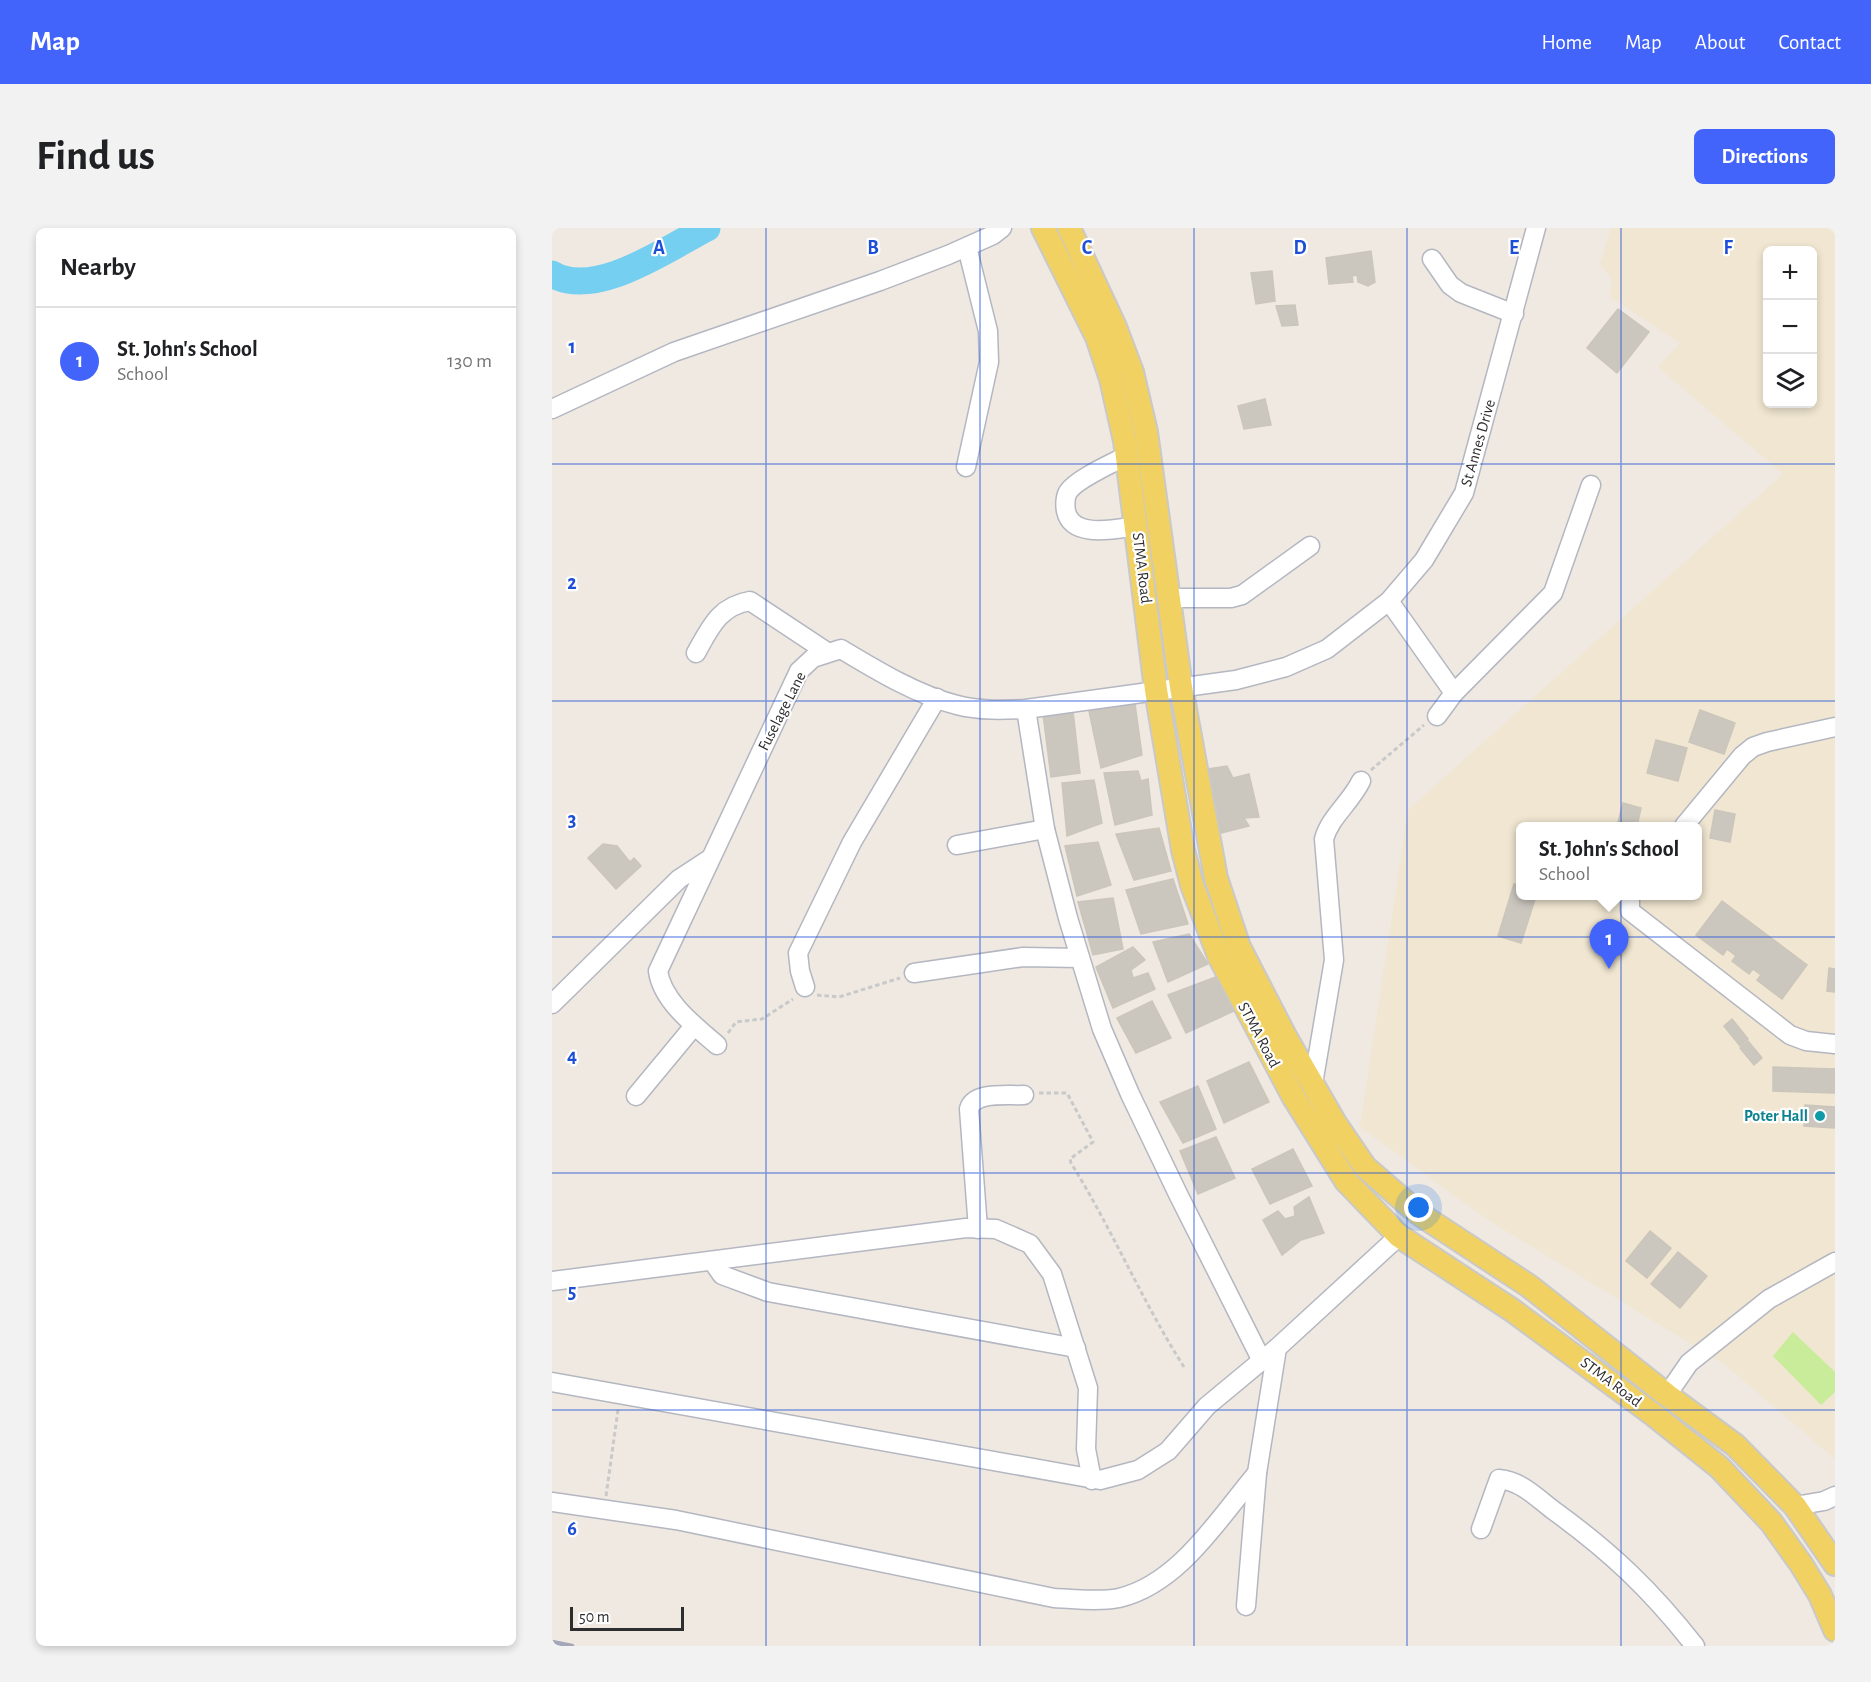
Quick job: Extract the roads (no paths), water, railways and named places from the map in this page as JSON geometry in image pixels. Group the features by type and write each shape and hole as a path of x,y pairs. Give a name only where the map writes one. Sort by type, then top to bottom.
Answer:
{"main road":[{"name":"STMA Road","path":"1043,228 1097,337 1111,379 1128,455 1156,690 1183,850 1192,885 1219,956 1268,1051 1315,1134 1346,1181 1399,1236 1512,1310 1645,1408 1719,1467 1771,1522 1801,1564 1820,1595 1835,1630"},
{"name":"STMA Road","path":"1069,228 1115,327 1132,372 1150,451 1171,598 1180,687 1208,844 1223,905 1239,947 1286,1038 1365,1167 1418,1213 1529,1286 1667,1395 1735,1445 1795,1506 1835,1564"}],"street":[{"path":"552,409 674,352 880,281 967,247 1002,228"},
{"name":"St Annes Drive","path":"1156,690 1236,680 1286,667 1327,649 1389,601 1424,560 1464,493 1536,228"},
{"path":"966,468 988,362 988,331 967,247"},
{"path":"1432,259 1450,285 1461,293 1514,314"},
{"path":"1128,455 1083,480 1068,492 1065,506 1068,520 1077,528 1108,530 1136,526"},
{"path":"1437,716 1454,693 1553,593 1591,485"},
{"path":"1171,598 1231,598 1242,595 1310,546"},
{"path":"696,653 712,625 730,606 750,601 827,652 841,649 877,671 957,705 991,711 1026,709 1156,690"},
{"path":"1389,601 1454,693"},
{"name":"Fuselage Lane","path":"717,1045 694,1026 660,985 658,971 799,671 813,658 827,652"},
{"path":"805,987 798,953 852,842 937,698"},
{"path":"1026,709 1045,829 1102,1029 1130,1094 1262,1359"},
{"path":"1687,822 1742,756 1753,747 1835,727"},
{"path":"1313,1084 1334,960 1324,839 1327,828 1350,800 1361,781"},
{"path":"957,845 1045,829"},
{"path":"552,1004 679,879 709,859"},
{"path":"1630,900 1630,911 1635,916 1665,936 1721,984 1790,1035 1806,1041 1835,1044"},
{"path":"914,974 1023,957 1080,958"},
{"path":"636,1096 694,1026"},
{"path":"978,1229 969,1109 971,1103 978,1098 1024,1095"},
{"path":"552,1281 978,1229 996,1229 1030,1244 1052,1274 1088,1388 1086,1449 1092,1480"},
{"path":"552,1382 875,1438 1092,1480 1138,1470 1168,1451 1207,1406 1276,1348 1399,1236"},
{"path":"713,1262 722,1275 768,1292 1076,1348"},
{"path":"1667,1395 1689,1364 1769,1299 1835,1262"},
{"path":"1246,1606 1257,1473 1276,1348"},
{"path":"552,1502 676,1520 1054,1598 1087,1600 1117,1598 1142,1590 1167,1574 1192,1549 1257,1473"},
{"path":"1481,1529 1499,1479 1513,1480 1579,1528 1635,1576 1695,1646"},
{"path":"1795,1506 1824,1501 1835,1496"}],"waterway":[{"path":"552,274 569,280 589,281 610,276 652,258 707,228"}],"railway":[{"path":"552,1642 572,1646"}],"place":[{"name":"St. John's School","path":"1609,969"},
{"name":"Poter Hall","path":"1820,1116"}]}
